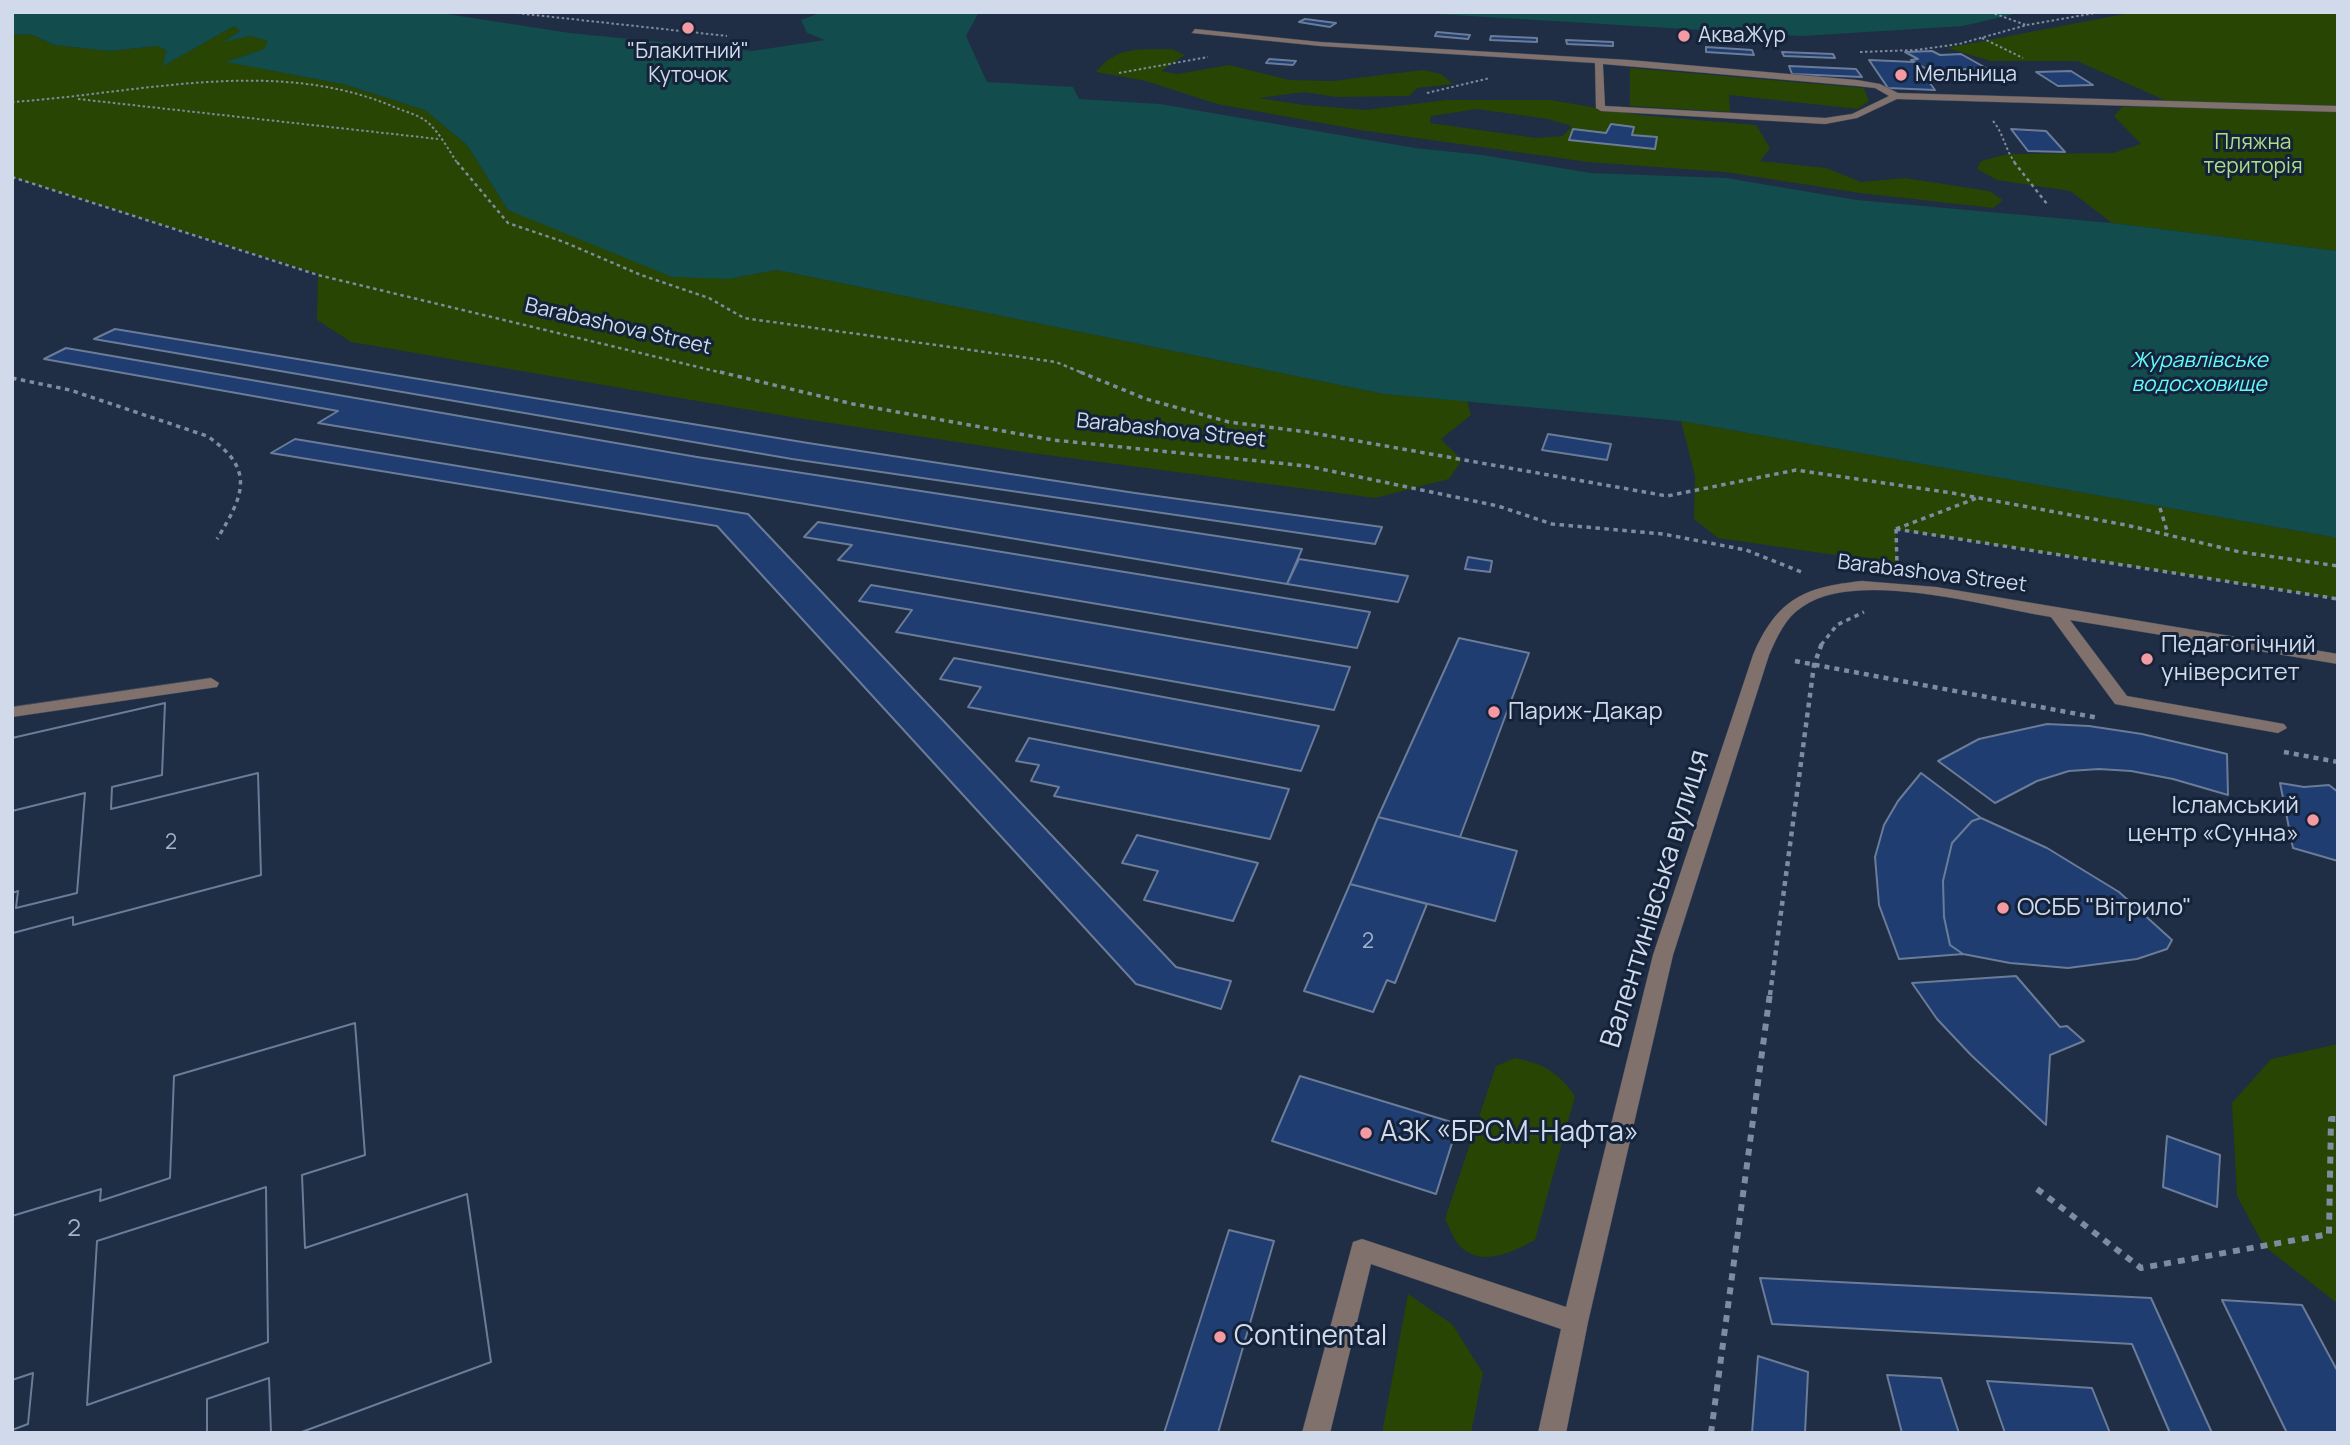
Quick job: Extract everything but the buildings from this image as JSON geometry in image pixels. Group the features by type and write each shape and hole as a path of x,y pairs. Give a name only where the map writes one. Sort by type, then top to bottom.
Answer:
{"street":[{"path":"1195,32 1320,44 1599,61 1857,83 1877,86 1896,96 2338,109"},
{"path":"1599,61 1601,108 1825,121 1854,116 1896,96"},
{"name":"Barabashova Street","path":"1840,587 1859,585 1900,588 2338,659"},
{"name":"Валентинівська вулиця","path":"1552,1433 1575,1322 1663,955 1761,655 1770,632 1794,604 1812,595 1840,587"},
{"path":"2056,612 2121,700 2277,727"},
{"path":"12,712 211,683"},
{"path":"1316,1433 1362,1250 1575,1322"}],"path":[{"path":"507,12 727,36"},
{"path":"1990,12 2026,25"},
{"path":"1860,52 1916,50 1959,44 2026,25 2101,12"},
{"path":"1981,38 2024,58"},
{"path":"60,99 194,81 264,82 332,88 379,101 426,121 482,195 508,223 564,242 641,275 709,298 744,318 1056,362 1146,399 1229,422 1307,432 1667,496 1796,470 1978,498 2168,534 2240,552 2338,566"},
{"path":"12,102 94,99 231,117 439,139"},
{"path":"1974,99 2002,132 2008,154 2047,204"},
{"name":"Barabashova Street","path":"12,177 318,275 853,404 1053,440 1307,466 1418,487 1497,506 1552,524 1664,534 1746,550 1840,587"},
{"path":"12,378 70,390 207,436 225,446 238,460 242,480 236,509 217,539"},
{"path":"1896,529 1978,498"},
{"path":"2160,508 2168,534"},
{"path":"1896,529 1897,564"},
{"path":"1896,529 2338,599"},
{"path":"1711,1433 1815,665 1819,646 1835,625 1844,618 1872,611"},
{"path":"1795,661 2110,720"},
{"path":"2271,750 2338,762"},
{"path":"2037,1189 2141,1268 2329,1234 2331,1119 2338,1119"}],"green space":[{"name":"Пляжна територія","path":"2135,12 2338,12 2338,251 2112,223 2070,191 1997,180 1977,169 1981,161 2008,154 2113,153 2141,144 2114,116 2122,107 2180,107 2077,61 1991,61 1947,48"},
{"path":"234,26 240,31 226,40 251,36 269,41 264,49 228,62 343,84 425,110 467,145 508,210 728,279 777,270 1384,394 1467,401 1471,415 1441,439 1462,460 1449,479 1375,498 1024,452 797,418 351,342 317,320 318,274 12,177 12,34 33,35 54,45 110,51 157,46 166,50 164,65"},
{"path":"1172,49 1185,55 1161,71 1177,74 1229,65 1289,80 1333,81 1423,70 1441,74 1453,84 1417,88 1409,96 1336,97 1304,92 1259,98 1366,110 1446,100 1550,100 1639,115 1756,125 1770,148 1760,161 1826,168 1861,182 1905,178 1989,191 2003,200 1993,208 1860,193 1725,172 1588,162 1360,130 1217,104 1146,81 1096,72 1104,63 1121,53","holes":["1477,109 1548,119 1572,126 1563,136 1536,138 1430,123 1431,116"]},
{"path":"1630,68 1864,88 1869,101 1858,109 1729,95 1730,112 1630,106"},
{"path":"1681,421 2338,538 2338,599 1896,529 1897,564 1718,538 1694,519 1695,476"},
{"path":"2338,1044 2338,1304 2264,1246 2237,1196 2232,1103 2271,1059"},
{"path":"1515,1058 1550,1070 1575,1096 1535,1240 1496,1256 1476,1256 1458,1244 1445,1219 1496,1066"},
{"path":"1408,1294 1452,1324 1483,1373 1471,1433 1382,1433"}],"water":[{"name":"Журавлівське водосховище","path":"12,12 434,12 570,33 752,51 825,40 807,33 801,20 822,12 979,12 966,36 987,82 1073,87 1079,99 1160,104 1415,148 1482,155 1591,173 1726,178 1857,200 2112,223 2338,251 2338,538 1681,421 1384,394 777,270 728,279 672,277 508,210 467,145 425,110 343,84 226,62 264,49 268,41 251,36 223,42 240,31 234,26 163,66 166,50 157,46 110,51 54,45 33,35 12,34"},
{"path":"1403,12 2023,12 1963,26 1802,36"}],"place":[{"name":"\"Блакитний\" Куточок","path":"688,28"},
{"name":"АкваЖур","path":"1684,36"},
{"name":"Мельница","path":"1901,75"},
{"name":"Педагогічний університет","path":"2147,659"},
{"name":"Париж-Дакар","path":"1494,712"},
{"name":"Ісламський центр «Сунна»","path":"2313,820"},
{"name":"ОСББ \"Вітрило\"","path":"2003,908"},
{"name":"АЗК «БРСМ-Нафта»","path":"1366,1133"},
{"name":"Continental","path":"1220,1337"}]}
